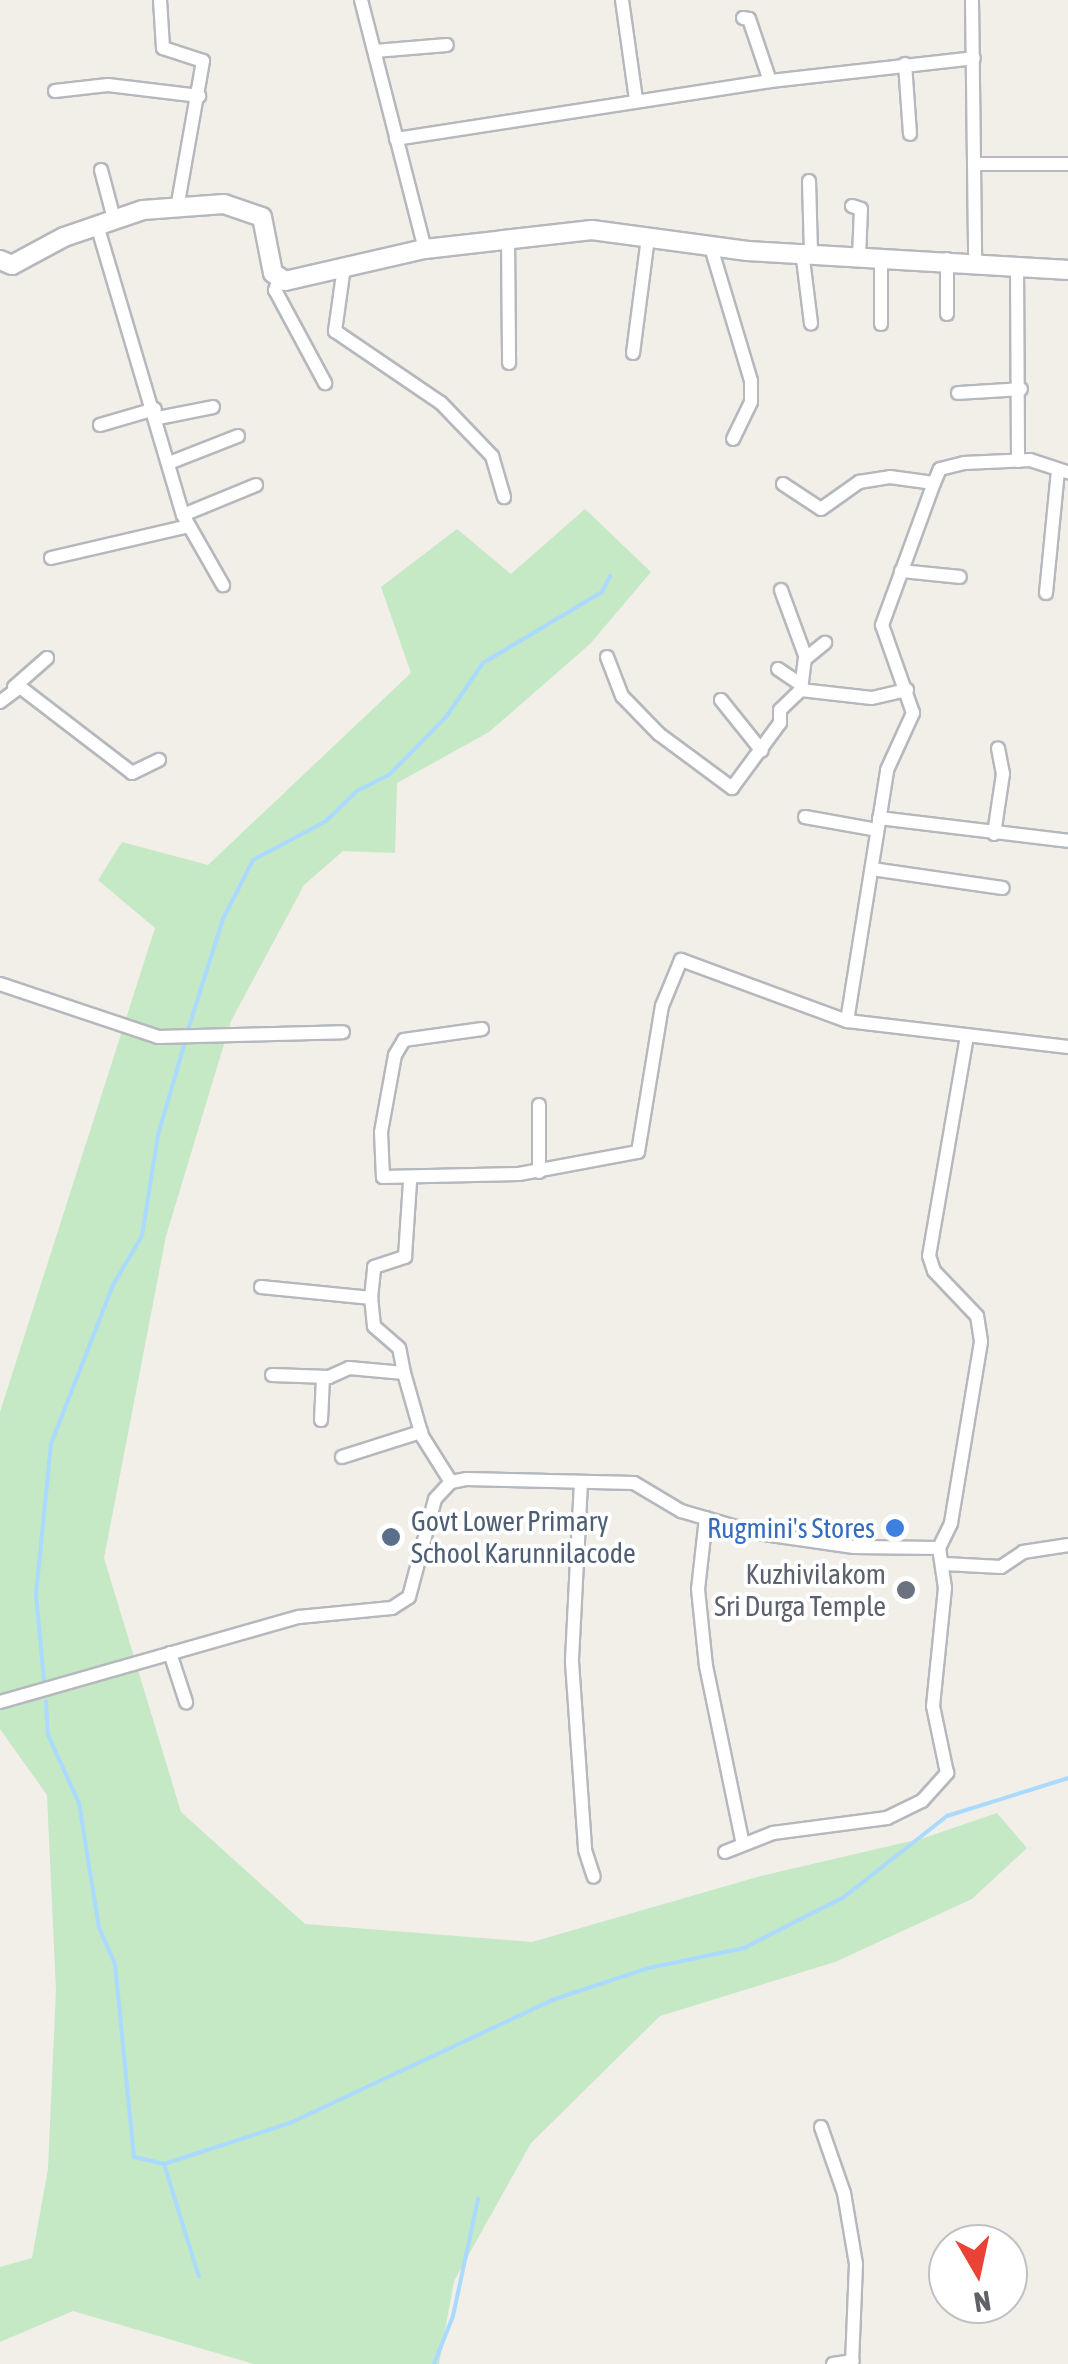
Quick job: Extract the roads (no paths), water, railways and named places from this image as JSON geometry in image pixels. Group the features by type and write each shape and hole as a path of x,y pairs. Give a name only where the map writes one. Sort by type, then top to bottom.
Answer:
{"main road":[{"path":"0,260 12,265 105,222 178,203 257,212 266,224 279,279 425,249 592,230 881,260 947,259 1068,270"}],"street":[{"path":"160,0 163,48 203,61 200,96 178,203"},
{"path":"360,0 425,249"},
{"path":"622,0 636,100"},
{"path":"972,0 975,261"},
{"path":"743,18 750,19 770,81"},
{"path":"375,51 447,45"},
{"path":"396,140 636,100 974,58"},
{"path":"904,64 910,134"},
{"path":"54,90 108,86 200,96"},
{"path":"976,164 1068,164"},
{"path":"101,170 105,222 185,520 223,585"},
{"path":"809,181 806,252 811,323"},
{"path":"852,206 861,210 859,258"},
{"path":"633,353 648,238"},
{"path":"508,239 509,362"},
{"path":"710,244 751,381 751,402 734,439"},
{"path":"947,259 947,314"},
{"path":"881,260 881,324"},
{"path":"1017,264 1021,389 1018,461"},
{"path":"344,268 335,331 441,403 492,456 504,497"},
{"path":"279,279 275,290 325,383"},
{"path":"958,393 1021,389"},
{"path":"100,425 156,413 213,407"},
{"path":"169,463 238,436"},
{"path":"846,1021 892,752 912,716 907,690 882,625 940,469 964,463 1018,461 1063,472 1046,593"},
{"path":"783,484 820,509 859,482 890,477 934,483"},
{"path":"52,558 185,520 256,485"},
{"path":"902,571 960,577"},
{"path":"607,657 622,696 728,787 737,786 762,750 780,710 800,686 806,658 781,590"},
{"path":"806,658 825,643"},
{"path":"0,702 47,658"},
{"path":"778,669 800,686 872,698 907,690"},
{"path":"14,687 132,773 158,760"},
{"path":"721,700 762,750"},
{"path":"994,834 1003,774 998,748"},
{"path":"805,817 1068,841"},
{"path":"872,870 1003,888"},
{"path":"482,1029 404,1040 395,1055 380,1162 382,1177 410,1181 539,1172 638,1152 662,1006 681,960 846,1021 1068,1047"},
{"path":"0,984 158,1037 343,1032"},
{"path":"725,1852 773,1833 887,1818 939,1785 948,1761 933,1706 945,1564 939,1548 951,1523 981,1341 977,1316 934,1271 929,1256 967,1035"},
{"path":"539,1172 540,1105"},
{"path":"410,1181 405,1257 374,1268 374,1326 399,1348 421,1432 450,1482"},
{"path":"261,1287 372,1298"},
{"path":"272,1375 323,1377 349,1368 404,1373"},
{"path":"321,1420 323,1377"},
{"path":"342,1456 421,1432"},
{"path":"0,1702 299,1616 392,1608 409,1596 435,1499 450,1482 634,1483 706,1518 854,1547 939,1548"},
{"path":"581,1482 573,1678 585,1850 594,1877"},
{"path":"706,1518 698,1589 706,1666 743,1844"},
{"path":"945,1564 968,1570 1001,1567 1023,1552 1068,1545"},
{"path":"170,1654 186,1702"},
{"path":"821,2127 844,2193 856,2264 852,2362 833,2364"}],"waterway":[{"path":"187,1033 223,919 253,860 326,821 357,791 390,774 446,717 483,663 602,592 610,576"},
{"path":"44,1681 36,1594 51,1444 113,1285 142,1236 158,1135 185,1042"},
{"path":"46,1701 48,1735 79,1803 99,1928 115,1964 134,2157 164,2164 199,2277"},
{"path":"164,2164 290,2123 552,2000 649,1968 744,1948 844,1897 947,1816 1068,1778"},
{"path":"434,2364 453,2316 478,2199"}],"place":[{"name":"Rugmini's Stores","path":"895,1528"},
{"name":"Govt Lower Primary School Karunnilacode","path":"391,1537"},
{"name":"Kuzhivilakom Sri Durga Temple","path":"906,1590"}]}
